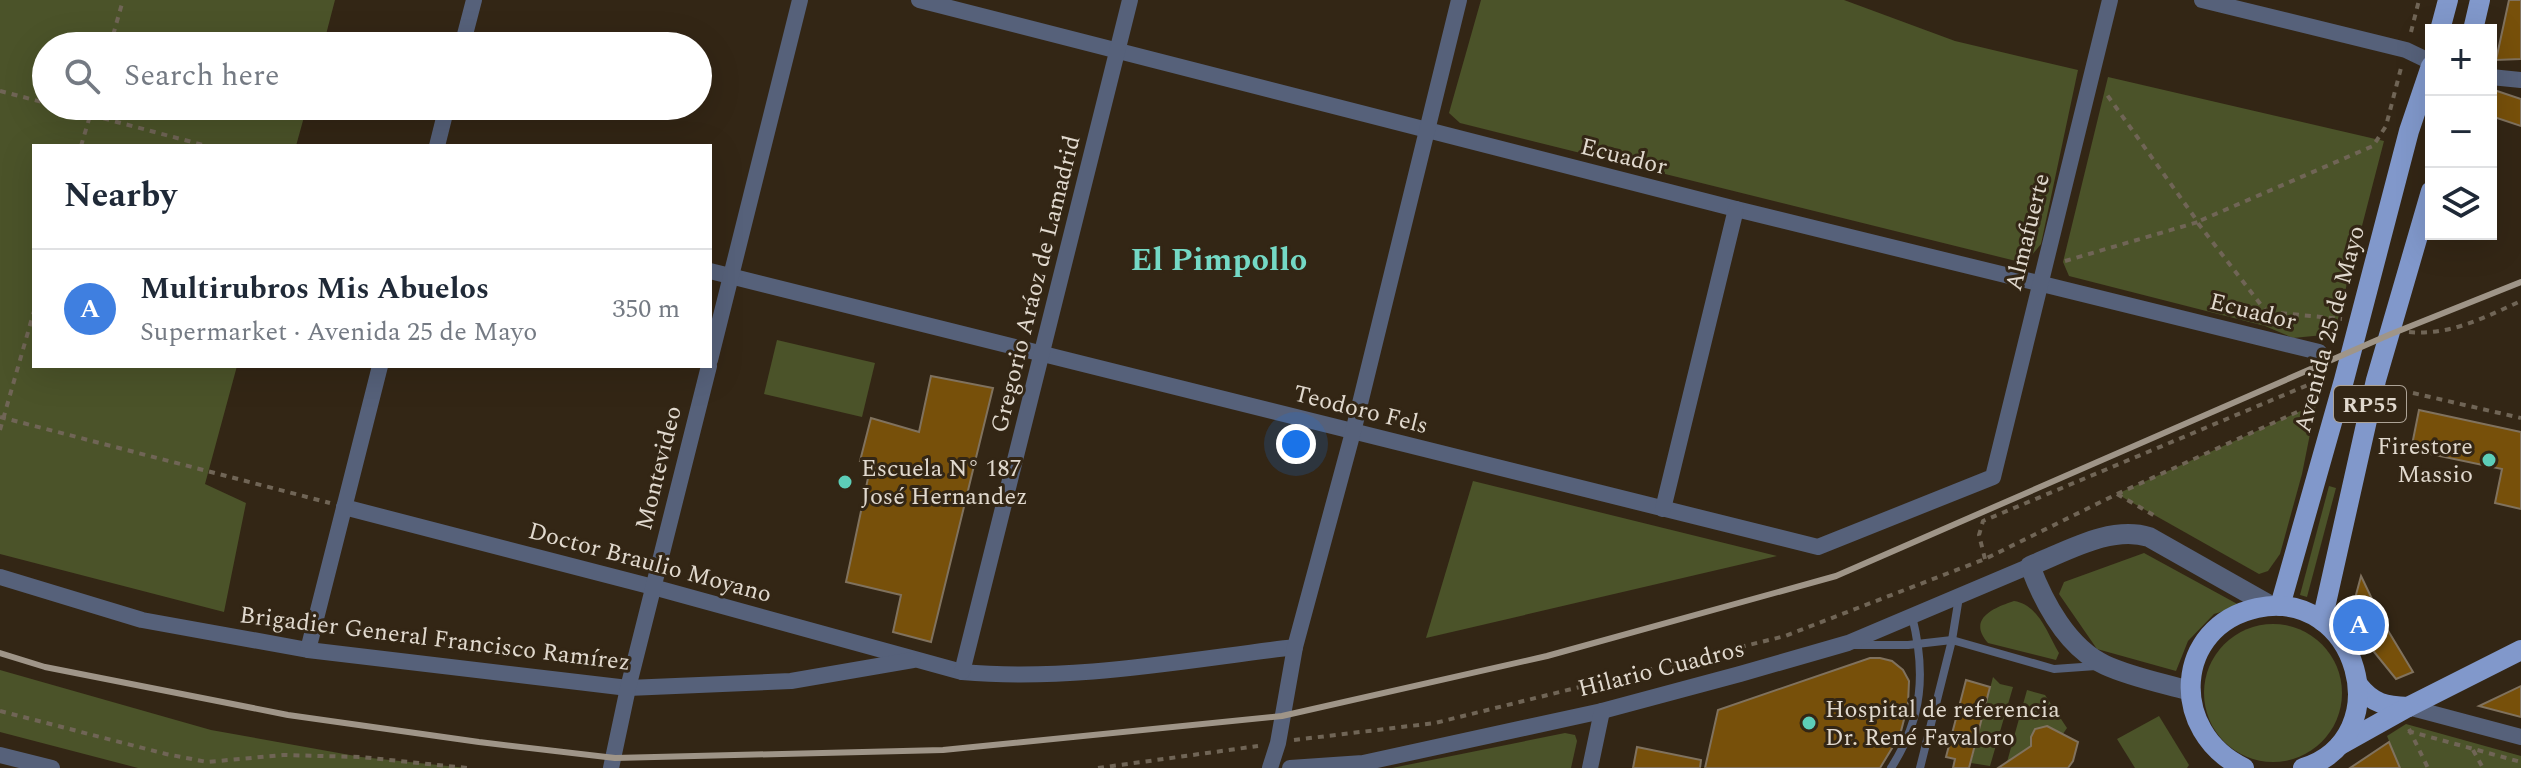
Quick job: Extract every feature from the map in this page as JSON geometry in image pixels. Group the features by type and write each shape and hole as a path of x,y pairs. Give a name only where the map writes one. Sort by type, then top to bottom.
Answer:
{"main road":[{"path":"2442,24 2448,0"},
{"path":"2474,24 2480,0"},
{"name":"Avenida 25 de Mayo","path":"2276,606 2344,380 2409,131 2425,82"},
{"name":"RP55","path":"2322,621 2376,380 2425,212"},
{"path":"2244,768 2216,751 2202,733 2193,713 2190,691 2192,671 2210,635 2225,622 2243,612 2276,606 2302,611 2322,621 2337,633 2355,667 2359,686 2352,723 2332,751 2313,768"},
{"path":"2303,768 2407,715 2521,650"},
{"path":"2359,686 2368,698 2407,715"}],"street":[{"path":"466,32 474,0"},
{"name":"Montevideo","path":"712,351 800,0"},
{"name":"Ecuador","path":"919,0 1736,209 2042,275 2319,352"},
{"name":"Gregorio Aráoz de Lamadrid","path":"962,672 1130,0"},
{"path":"1270,768 1278,743 1295,647 1353,432 1459,0"},
{"name":"Almafuerte","path":"1993,477 2110,0"},
{"path":"2202,0 2406,50 2425,61"},
{"path":"2497,78 2521,80"},
{"path":"438,144 444,120"},
{"path":"1663,509 1736,209"},
{"name":"Teodoro Fels","path":"712,271 1818,547 1993,477"},
{"path":"308,650 379,368"},
{"name":"Montevideo","path":"611,768 708,368"},
{"name":"Doctor Braulio Moyano","path":"344,507 653,587 962,672 1004,676 1087,672 1295,647"},
{"name":"Hilario Cuadros","path":"1290,768 1365,766 1602,711 1842,645 2105,536 2136,533 2149,537 2276,606"},
{"path":"2030,566 2037,584 2072,641 2087,654 2106,665 2190,691"},
{"name":"Brigadier General Francisco Ramírez","path":"0,577 142,620 308,650 628,688 791,681 918,659"},
{"path":"1590,768 1602,711"},
{"path":"2407,715 2521,737"},
{"path":"0,755 52,768"}],"lane":[{"path":"1920,768 1952,640 1959,595"},
{"path":"1891,768 1912,727 1918,701 1921,659 1912,615"},
{"path":"1842,645 1908,645 1952,640 2054,669 2106,665"}],"path":[{"path":"114,32 123,0"},
{"path":"2042,275 2198,222 2373,146 2386,126 2419,0"},
{"path":"2092,74 2198,222 2269,312 2288,345 2316,381 2314,418"},
{"path":"0,91 32,99"},
{"path":"82,144 89,120"},
{"path":"109,120 199,144"},
{"path":"2411,332 2434,334 2468,324 2521,301"},
{"path":"0,430 32,318"},
{"path":"1993,580 1979,535 1983,521 2316,381"},
{"path":"2413,393 2521,418"},
{"path":"1098,768 1189,757 1328,734 1435,723 1785,636 1985,559 2117,494 2316,404"},
{"path":"2,418 344,507"},
{"path":"2117,494 2167,523"},
{"path":"0,711 207,762 283,755 361,757 467,768"},
{"path":"2407,715 2409,730 2428,768"},
{"path":"2399,736 2409,730 2521,762"},
{"path":"2468,741 2483,768"}],"green space":[{"path":"0,0 335,0 327,32 32,32 32,120 303,120 297,144 32,144 32,368 236,368 205,484 246,503 224,612 0,554"},
{"path":"1481,0 1844,0 1955,41 2078,70 2041,244 2028,260 2020,262 1460,123 1449,113"},
{"path":"2108,77 2384,141 2334,334 2293,338 2265,326 2069,276 2063,262"},
{"path":"777,340 875,363 862,417 764,394"},
{"path":"2316,404 2302,474 2280,554 2268,571 2259,574 2117,494"},
{"path":"1473,481 1777,556 1426,638"},
{"path":"2329,486 2336,488 2307,597 2300,595"},
{"path":"2144,553 2241,606 2214,614 2188,641 2176,671 2097,649 2059,594 2064,582"},
{"path":"2014,601 2030,608 2041,621 2059,653 2056,660 1988,643 1982,635 1980,627 1985,616"},
{"path":"2273,624 2299,629 2322,644 2337,667 2342,693 2337,719 2322,742 2299,757 2273,762 2247,757 2224,742 2209,719 2204,693 2209,667 2224,644 2247,629"},
{"path":"0,670 211,730 361,757 467,768 138,768 0,732"},
{"path":"1993,677 2000,684 2013,687 1990,766 1971,763"},
{"path":"2027,690 2045,695 2067,728 2056,744 2047,726 2035,729 2031,737 2032,745 2007,762"},
{"path":"2159,716 2189,765 2187,768 2135,768 2117,739"},
{"path":"2406,724 2521,756 2521,768 2400,768 2387,736"},
{"path":"1565,733 1575,735 1577,741 1571,768 1392,768"}],"building":[{"path":"2509,0 2521,0 2521,59 2497,60"},
{"path":"2497,91 2521,99 2521,126 2497,118"},
{"name":"Escuela N° 187 José Hernandez","path":"931,376 993,388 931,642 893,632 901,595 846,582 871,464 860,461 871,418 919,432"},
{"name":"Firestore Massio","path":"2419,410 2521,432 2521,509 2495,503 2502,469 2411,450"},
{"path":"2361,576 2384,624 2413,672 2396,679 2349,621"},
{"name":"Hospital de referencia Dr. René Favaloro","path":"1870,658 1892,661 1903,670 1909,681 1908,704 1900,735 1880,768 1705,768 1718,710"},
{"path":"1966,680 1990,687 1969,768 1953,768 1955,759 1946,757"},
{"path":"2521,686 2521,717 2479,706"},
{"path":"2047,726 2078,742 2068,768 1998,768 2031,746 2035,729"},
{"path":"2389,742 2400,768 2350,768"},
{"path":"1637,747 1701,760 1700,768 1633,768"}],"railway":[{"path":"0,653 45,667 288,715 615,758 943,750 1282,716 1547,656 1836,576 2391,334 2521,282"}],"place":[{"name":"Firestore Massio","path":"2489,460"},
{"name":"Escuela N° 187 José Hernandez","path":"845,482"},
{"name":"Multirubros Mis Abuelos","path":"2359,625"},
{"name":"Hospital de referencia Dr. René Favaloro","path":"1809,723"}],"district":[{"name":"El Pimpollo","path":"1219,259"}]}
